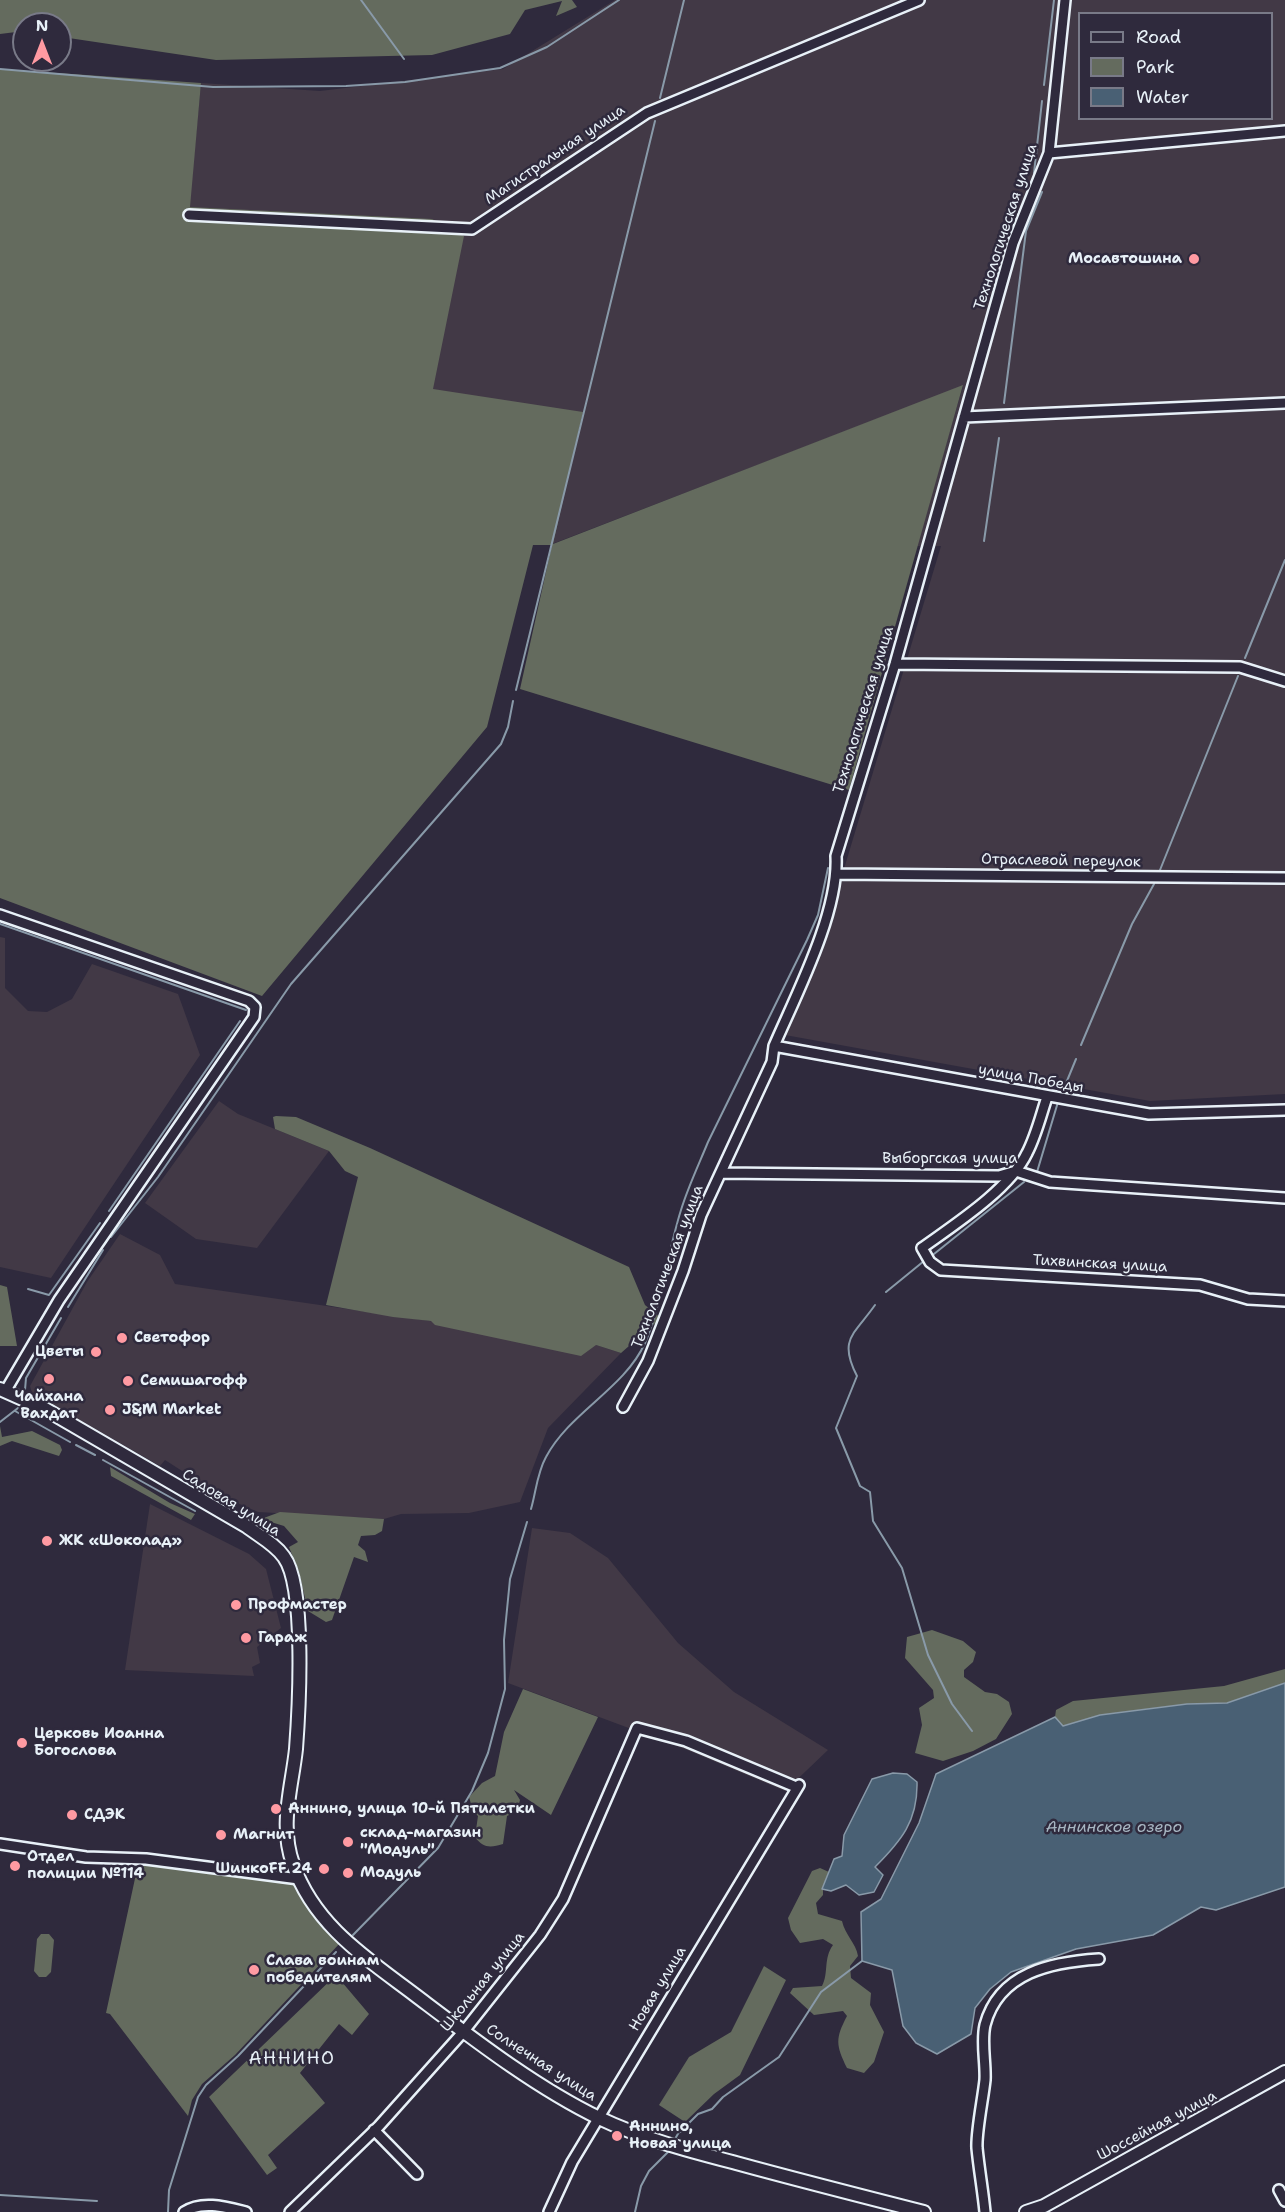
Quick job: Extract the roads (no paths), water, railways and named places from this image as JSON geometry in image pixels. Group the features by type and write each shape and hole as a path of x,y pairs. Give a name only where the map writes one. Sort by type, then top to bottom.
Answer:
{"main road":[{"name":"Садовая улица","path":"3,1390 68,1422 246,1526 276,1547 284,1557 294,1578 297,1601 296,1748 287,1809 287,1831 289,1849 299,1879"},
{"name":"Солнечная улица","path":"299,1879 319,1912 350,1946 464,2031 575,2105 635,2133 702,2154 924,2212"},
{"name":"Шоссейная улица","path":"1026,2212 1041,2209 1285,2072"}],"street":[{"name":"Магистральная улица","path":"189,216 472,229 647,113 919,0"},
{"name":"Технологическая улица","path":"623,1407 648,1361 680,1281 701,1215 772,1062 774,1046 818,943 837,874 836,856 895,664 1013,243 1049,153 1065,0"},
{"path":"1049,153 1285,131"},
{"path":"964,417 1285,403"},
{"path":"895,664 1240,667 1285,681"},
{"name":"Отраслевой переулок","path":"837,874 1285,878"},
{"path":"0,915 249,1001 255,1007 254,1017 55,1307 3,1390"},
{"name":"улица Победы","path":"774,1046 1149,1114 1285,1110"},
{"path":"1016,1171 1028,1153 1047,1097"},
{"name":"Выборгская улица","path":"722,1173 999,1176 1016,1171 1050,1182 1285,1198"},
{"name":"Тихвинская улица","path":"1016,1171 967,1216 922,1248 930,1262 941,1270 1200,1285 1248,1299 1285,1301"},
{"name":"Школьная улица","path":"290,2212 374,2130 464,2031 540,1935 563,1899 637,1728 686,1741 797,1786"},
{"name":"Новая улица","path":"549,2212 572,2162 797,1786"},
{"path":"0,1844 86,1857 146,1859 299,1879"},
{"path":"985,2212 977,2146 985,2073 985,2026 994,2004 1007,1988 1028,1974 1059,1962 1099,1959"},
{"path":"374,2130 417,2174"},
{"path":"1279,2190 1285,2201"},
{"path":"184,2212 191,2207 205,2206 246,2212"}],"water":[{"name":"Аннинское озеро","path":"1285,1683 1285,1887 1216,1910 1201,1907 1153,1935 1076,1949 1011,1972 990,1989 975,2008 971,2034 937,2054 916,2043 903,2026 892,1970 862,1961 861,1912 881,1899 919,1823 936,1774 1055,1717 1063,1726 1100,1715 1187,1704 1227,1703"},
{"path":"893,1773 907,1774 917,1782 917,1796 915,1808 906,1829 893,1848 875,1867 883,1875 874,1892 859,1895 846,1885 831,1891 822,1889 834,1859 842,1856 844,1835 872,1779"}],"waterway":[{"path":"361,0 404,59"},
{"path":"0,69 213,87 346,86 405,82 500,68 547,47 619,0"},
{"path":"660,98 684,0"},
{"path":"1044,85 1054,0"},
{"path":"1034,173 1042,101"},
{"path":"516,690 655,121"},
{"path":"1004,403 1026,231 1042,192"},
{"path":"984,541 999,438"},
{"path":"1245,658 1285,560"},
{"path":"1160,870 1238,676"},
{"path":"111,1237 158,1177 291,984 501,744 508,727 513,701"},
{"path":"531,1509 541,1469 556,1441 624,1374 645,1343 687,1193 708,1142 818,915 828,868"},
{"path":"1081,1045 1132,924 1154,884"},
{"path":"0,924 246,1010"},
{"path":"109,1211 240,1021"},
{"path":"1062,1093 1076,1059"},
{"path":"1037,1172 1058,1102"},
{"path":"934,1254 1024,1182"},
{"path":"28,1289 49,1295 100,1223"},
{"path":"68,1307 103,1250"},
{"path":"886,1292 924,1261"},
{"path":"875,1305 851,1338 849,1354 857,1376 836,1428 860,1486 870,1492 873,1521 902,1568 928,1655 952,1704 972,1731"},
{"path":"25,1390 26,1378 61,1318"},
{"path":"0,1422 18,1408"},
{"path":"15,1411 70,1442"},
{"path":"76,1445 95,1455"},
{"path":"103,1460 195,1511"},
{"path":"353,1935 438,1848 472,1791 488,1753 505,1689 504,1640 510,1579 527,1522"},
{"path":"168,2212 169,2190 198,2097 206,2085 238,2056 336,1952"},
{"path":"675,2139 679,2132 687,2132 690,2129 689,2123 698,2114 712,2109 723,2097 779,2057 821,1992 862,1961"},
{"path":"635,2212 641,2186 649,2171 668,2152"},
{"path":"0,2195 97,2201"}],"place":[{"name":"Мосавтошина","path":"1194,259"},
{"name":"Светофор","path":"122,1338"},
{"name":"Цветы","path":"96,1352"},
{"name":"Чайхана Вахдат","path":"49,1379"},
{"name":"Семишагофф","path":"128,1381"},
{"name":"J&M Market","path":"110,1410"},
{"name":"ЖК «Шоколад»","path":"47,1541"},
{"name":"Профмастер","path":"236,1605"},
{"name":"Гараж","path":"246,1638"},
{"name":"Церковь Иоанна Богослова","path":"22,1743"},
{"name":"Аннино, улица 10-й Пятилетки","path":"276,1809"},
{"name":"СДЭК","path":"72,1815"},
{"name":"Магнит","path":"221,1835"},
{"name":"склад-магазин \"Модуль\"","path":"348,1842"},
{"name":"Отдел полиции №114","path":"15,1866"},
{"name":"ШинкоFF 24","path":"324,1869"},
{"name":"Модуль","path":"348,1873"},
{"name":"Слава воинам победителям","path":"254,1970"},
{"name":"Аннино, Новая улица","path":"617,2136"}],"district":[{"name":"АННИНО","path":"292,2059"}]}
